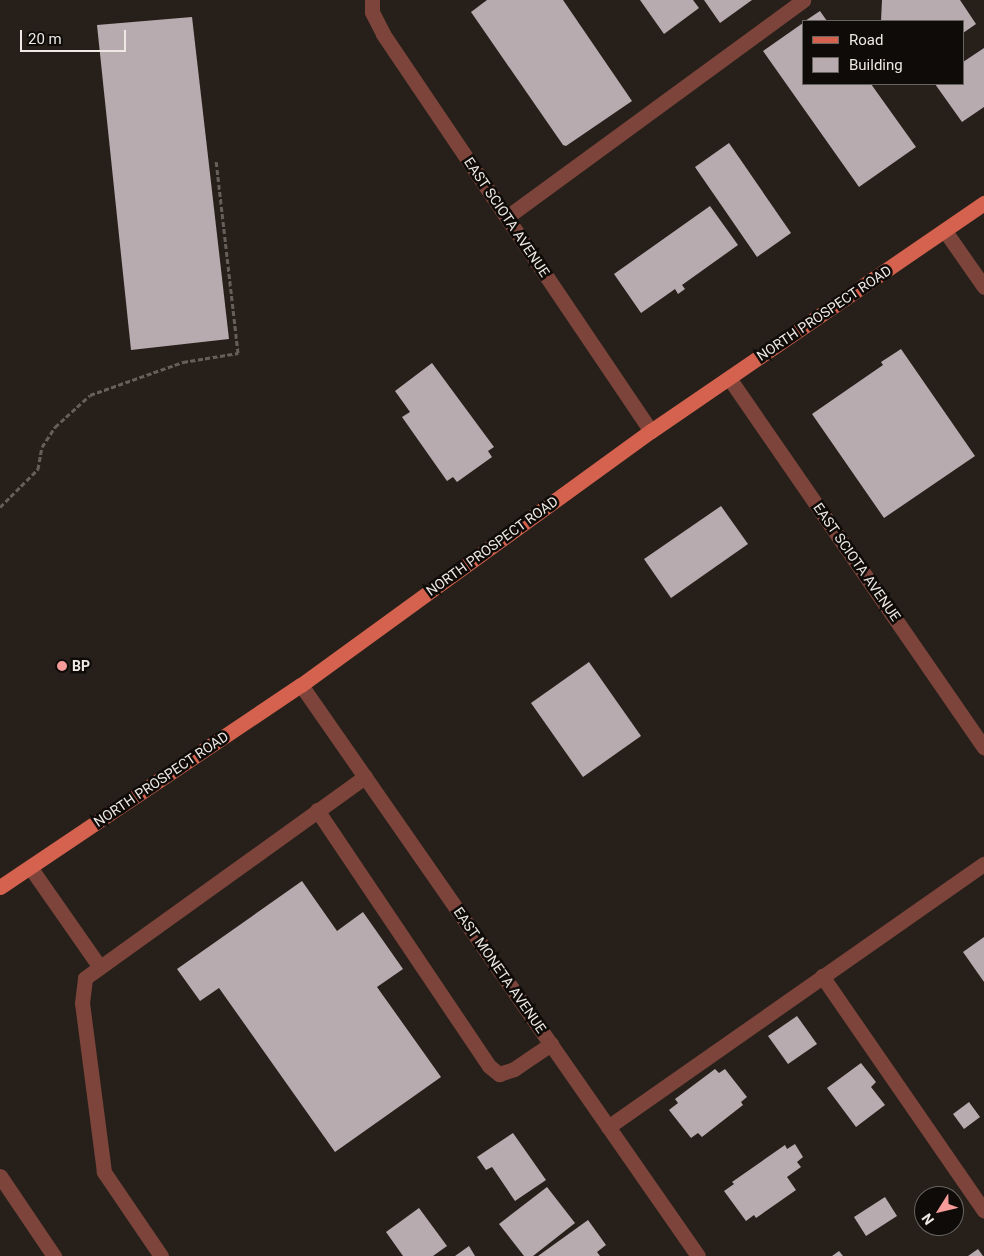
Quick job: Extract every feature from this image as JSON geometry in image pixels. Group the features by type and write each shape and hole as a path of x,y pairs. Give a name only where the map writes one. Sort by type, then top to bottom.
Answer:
{"main road":[{"name":"NORTH PROSPECT ROAD","path":"0,887 301,685 651,431 984,203"}],"street":[{"name":"EAST SCIOTA AVENUE","path":"372,0 372,12 383,34 651,431"},
{"path":"507,217 803,0"},
{"path":"945,231 984,287"},
{"name":"EAST SCIOTA AVENUE","path":"729,378 984,746"},
{"name":"EAST MONETA AVENUE","path":"301,685 698,1256"},
{"path":"161,1256 104,1172 82,1003 85,978 99,966 365,777"},
{"path":"317,810 489,1066 499,1074 514,1069 551,1044"},
{"path":"608,1126 984,864"},
{"path":"30,867 99,966"},
{"path":"822,976 984,1211"},
{"path":"0,1176 54,1256"}],"path":[{"path":"0,508 38,470 42,447 55,427 90,395 183,362 238,353 216,161"}],"building":[{"path":"487,0 563,0 632,101 566,146 563,145 471,12"},
{"path":"640,0 693,0 699,8 664,34"},
{"path":"704,0 752,0 720,23"},
{"path":"882,0 960,0 976,24 964,32 964,20 881,20"},
{"path":"820,11 826,20 806,20"},
{"path":"192,17 229,339 131,350 97,25"},
{"path":"802,24 802,85 872,85 916,147 859,187 763,51"},
{"path":"984,48 984,107 962,122 936,85 964,85 964,61"},
{"path":"729,143 791,233 757,257 695,167"},
{"path":"710,206 738,245 682,285 685,289 678,294 675,289 641,313 614,274"},
{"path":"901,349 975,456 884,518 812,414 883,365 881,362"},
{"path":"432,363 494,447 488,451 492,457 457,482 453,477 447,481 402,417 410,412 395,391"},
{"path":"721,506 748,544 671,598 644,559"},
{"path":"589,662 641,736 583,777 531,703"},
{"path":"302,881 337,931 363,912 403,969 377,987 441,1077 335,1152 219,988 200,1001 177,969"},
{"path":"984,937 984,982 963,952"},
{"path":"797,1016 817,1044 788,1064 768,1036"},
{"path":"861,1063 876,1082 871,1087 885,1105 856,1127 827,1088"},
{"path":"715,1069 719,1073 725,1069 747,1097 741,1102 743,1105 702,1137 698,1133 691,1138 669,1110 678,1103 675,1099"},
{"path":"969,1102 980,1117 964,1129 953,1114"},
{"path":"513,1133 546,1180 515,1201 492,1167 486,1170 477,1157"},
{"path":"795,1144 803,1157 797,1162 801,1167 787,1177 796,1190 756,1218 754,1215 746,1221 724,1191 734,1184 732,1182 785,1145 787,1149"},
{"path":"547,1187 575,1223 533,1256 524,1256 499,1224"},
{"path":"885,1197 897,1216 866,1236 854,1217"},
{"path":"419,1208 447,1246 433,1256 403,1256 386,1232"},
{"path":"588,1220 606,1245 597,1252 600,1256 538,1256"},
{"path":"469,1246 475,1256 455,1256"},
{"path":"978,1249 983,1256 968,1256"},
{"path":"839,1251 843,1256 832,1256"}],"place":[{"name":"BP","path":"62,666"}]}
